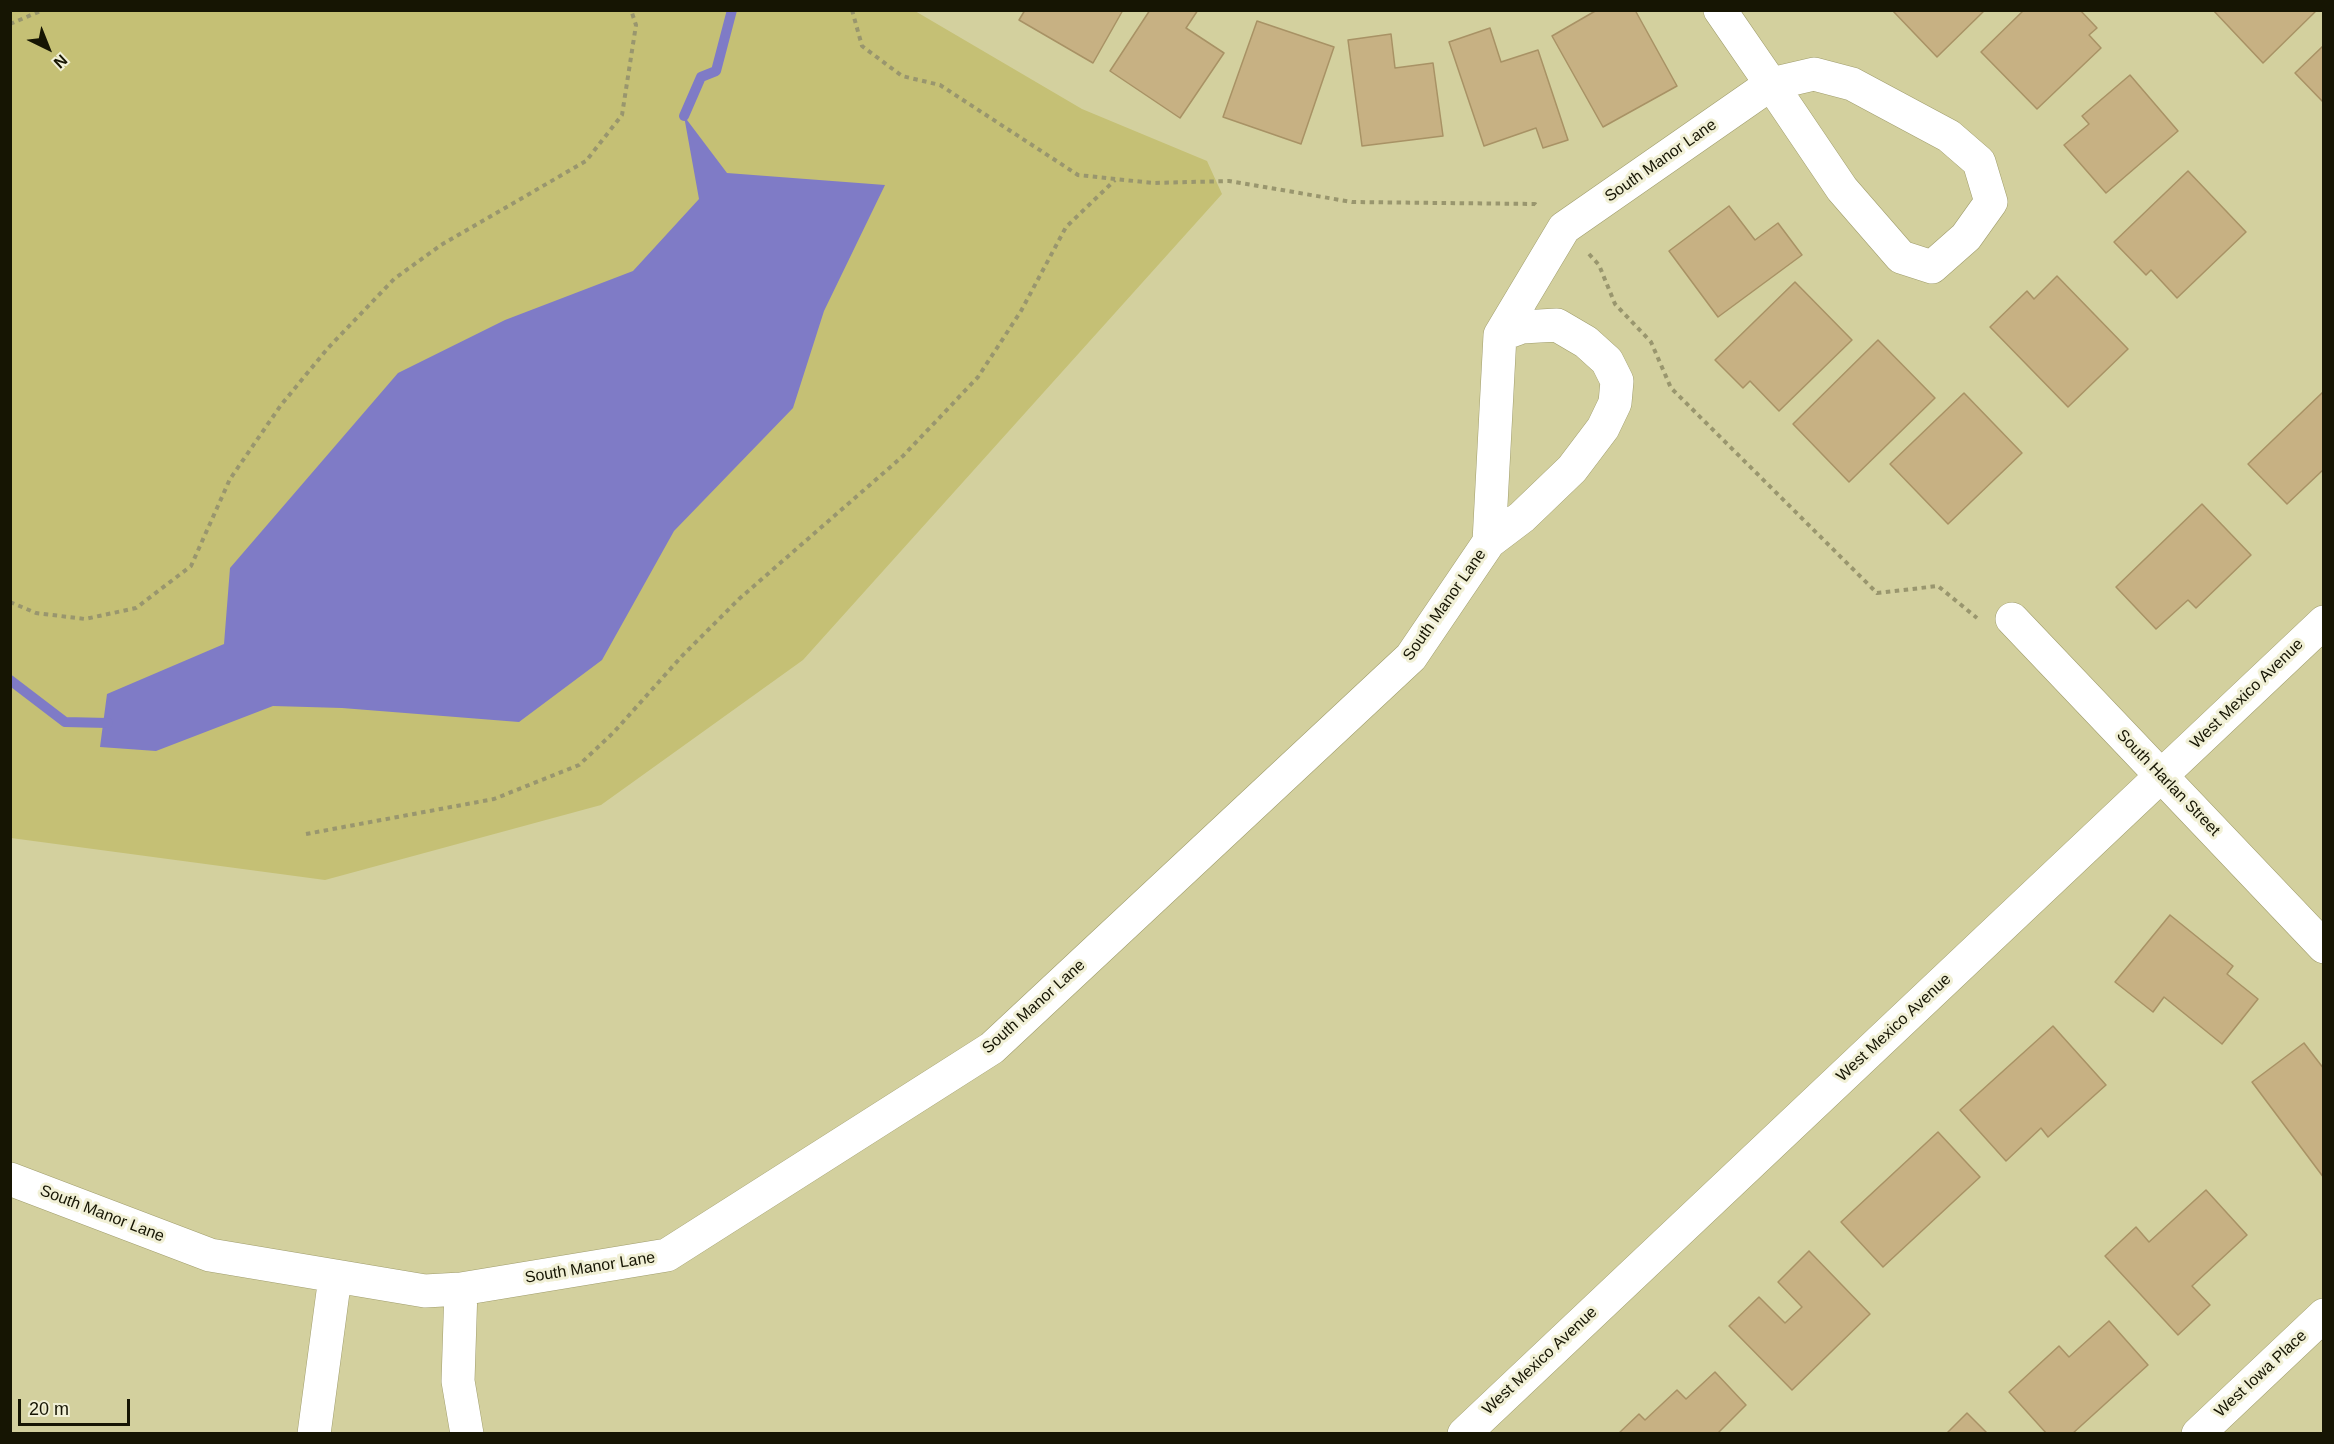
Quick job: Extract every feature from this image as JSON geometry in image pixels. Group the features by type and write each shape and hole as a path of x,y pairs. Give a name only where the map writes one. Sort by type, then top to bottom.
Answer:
{"street":[{"path":"1720,10 1842,189 1901,257 1932,267 1966,237 1990,202 1979,162 1949,136 1852,84 1814,74 1771,84"},
{"name":"South Manor Lane","path":"1490,542 1500,335 1564,228 1771,84"},
{"name":"South Manor Lane","path":"10,1179 210,1255 425,1291 461,1289 667,1255 992,1048 1411,657 1490,542 1521,517 1572,469 1603,428 1615,403 1617,381 1607,361 1586,342 1557,325 1522,327 1500,335"},
{"name":"South Harlan Street","path":"2012,619 2324,947"},
{"name":"West Mexico Avenue","path":"1464,1434 2324,622"},
{"path":"314,1434 335,1277"},
{"path":"461,1289 458,1381 467,1434"},
{"name":"West Iowa Place","path":"2198,1434 2324,1315"}],"path":[{"path":"10,24 43,10"},
{"path":"10,602 36,613 85,619 136,608 191,566 230,479 281,405 336,339 394,279 441,245 586,161 601,143 622,115 636,26 631,10"},
{"path":"852,10 862,45 902,76 940,85 1078,175 1153,183 1229,181 1352,202 1535,204 1564,228 1599,265 1615,304 1652,342 1671,388 1877,592 1938,586 1980,621 2012,619"},
{"path":"306,834 495,799 579,765 614,732 682,656 739,599 903,456 978,377 1021,311 1066,227 1115,179"}],"shaded area":[{"path":"11,11 915,11 1082,109 1207,161 1222,194 803,660 601,805 325,880 11,838"},
{"path":"684,116 727,173 885,185 824,311 793,408 674,531 602,660 519,722 342,708 273,706 156,751 100,747 107,694 224,644 230,568 398,373 505,320 633,271 699,199"}],"building":[{"path":"1025,10 1123,10 1093,63 1019,20"},
{"path":"1150,10 1198,10 1186,28 1224,53 1180,118 1110,71"},
{"path":"1597,10 1635,10 1677,86 1603,127 1552,36"},
{"path":"1892,10 1985,10 1937,57"},
{"path":"2024,10 2080,10 2097,28 2089,35 2101,48 2037,109 1981,52"},
{"path":"2213,10 2317,10 2263,63"},
{"path":"1257,21 1334,47 1301,144 1223,117"},
{"path":"1490,28 1501,62 1538,50 1568,140 1543,148 1536,128 1484,146 1449,42"},
{"path":"1391,34 1395,68 1433,63 1443,136 1362,146 1348,40"},
{"path":"2324,45 2324,103 2295,73"},
{"path":"2130,75 2178,131 2106,193 2064,145 2089,124 2082,116"},
{"path":"2188,171 2246,232 2177,298 2151,270 2146,275 2114,242"},
{"path":"1729,206 1755,240 1778,223 1802,255 1718,317 1669,251"},
{"path":"2057,276 2128,349 2068,407 1990,327 2027,291 2034,299"},
{"path":"1795,282 1852,340 1779,411 1750,381 1743,388 1715,360"},
{"path":"1878,340 1935,398 1849,482 1793,424"},
{"path":"2324,391 2324,469 2287,504 2248,464"},
{"path":"1964,393 2022,453 1948,524 1890,464"},
{"path":"2202,504 2251,555 2196,608 2188,600 2156,629 2116,587"},
{"path":"2170,915 2233,966 2227,974 2258,999 2222,1044 2164,997 2153,1012 2115,982"},
{"path":"2053,1026 2106,1085 2048,1137 2041,1128 2006,1161 1960,1110"},
{"path":"2304,1043 2324,1069 2324,1178 2252,1082"},
{"path":"1938,1132 1980,1177 1883,1267 1841,1222"},
{"path":"2206,1190 2247,1235 2192,1286 2210,1305 2178,1335 2105,1256 2136,1227 2149,1242"},
{"path":"1809,1251 1870,1314 1792,1390 1729,1326 1759,1297 1785,1323 1802,1307 1778,1282"},
{"path":"2109,1321 2148,1365 2072,1434 2047,1434 2009,1392 2059,1346 2069,1357"},
{"path":"1715,1372 1746,1405 1717,1434 1618,1434 1639,1414 1645,1420 1677,1390 1686,1399"},
{"path":"1967,1413 1988,1434 1946,1434"}],"waterway":[{"path":"684,116 701,77 716,71 732,10"},
{"path":"10,680 65,722 108,723"}]}
